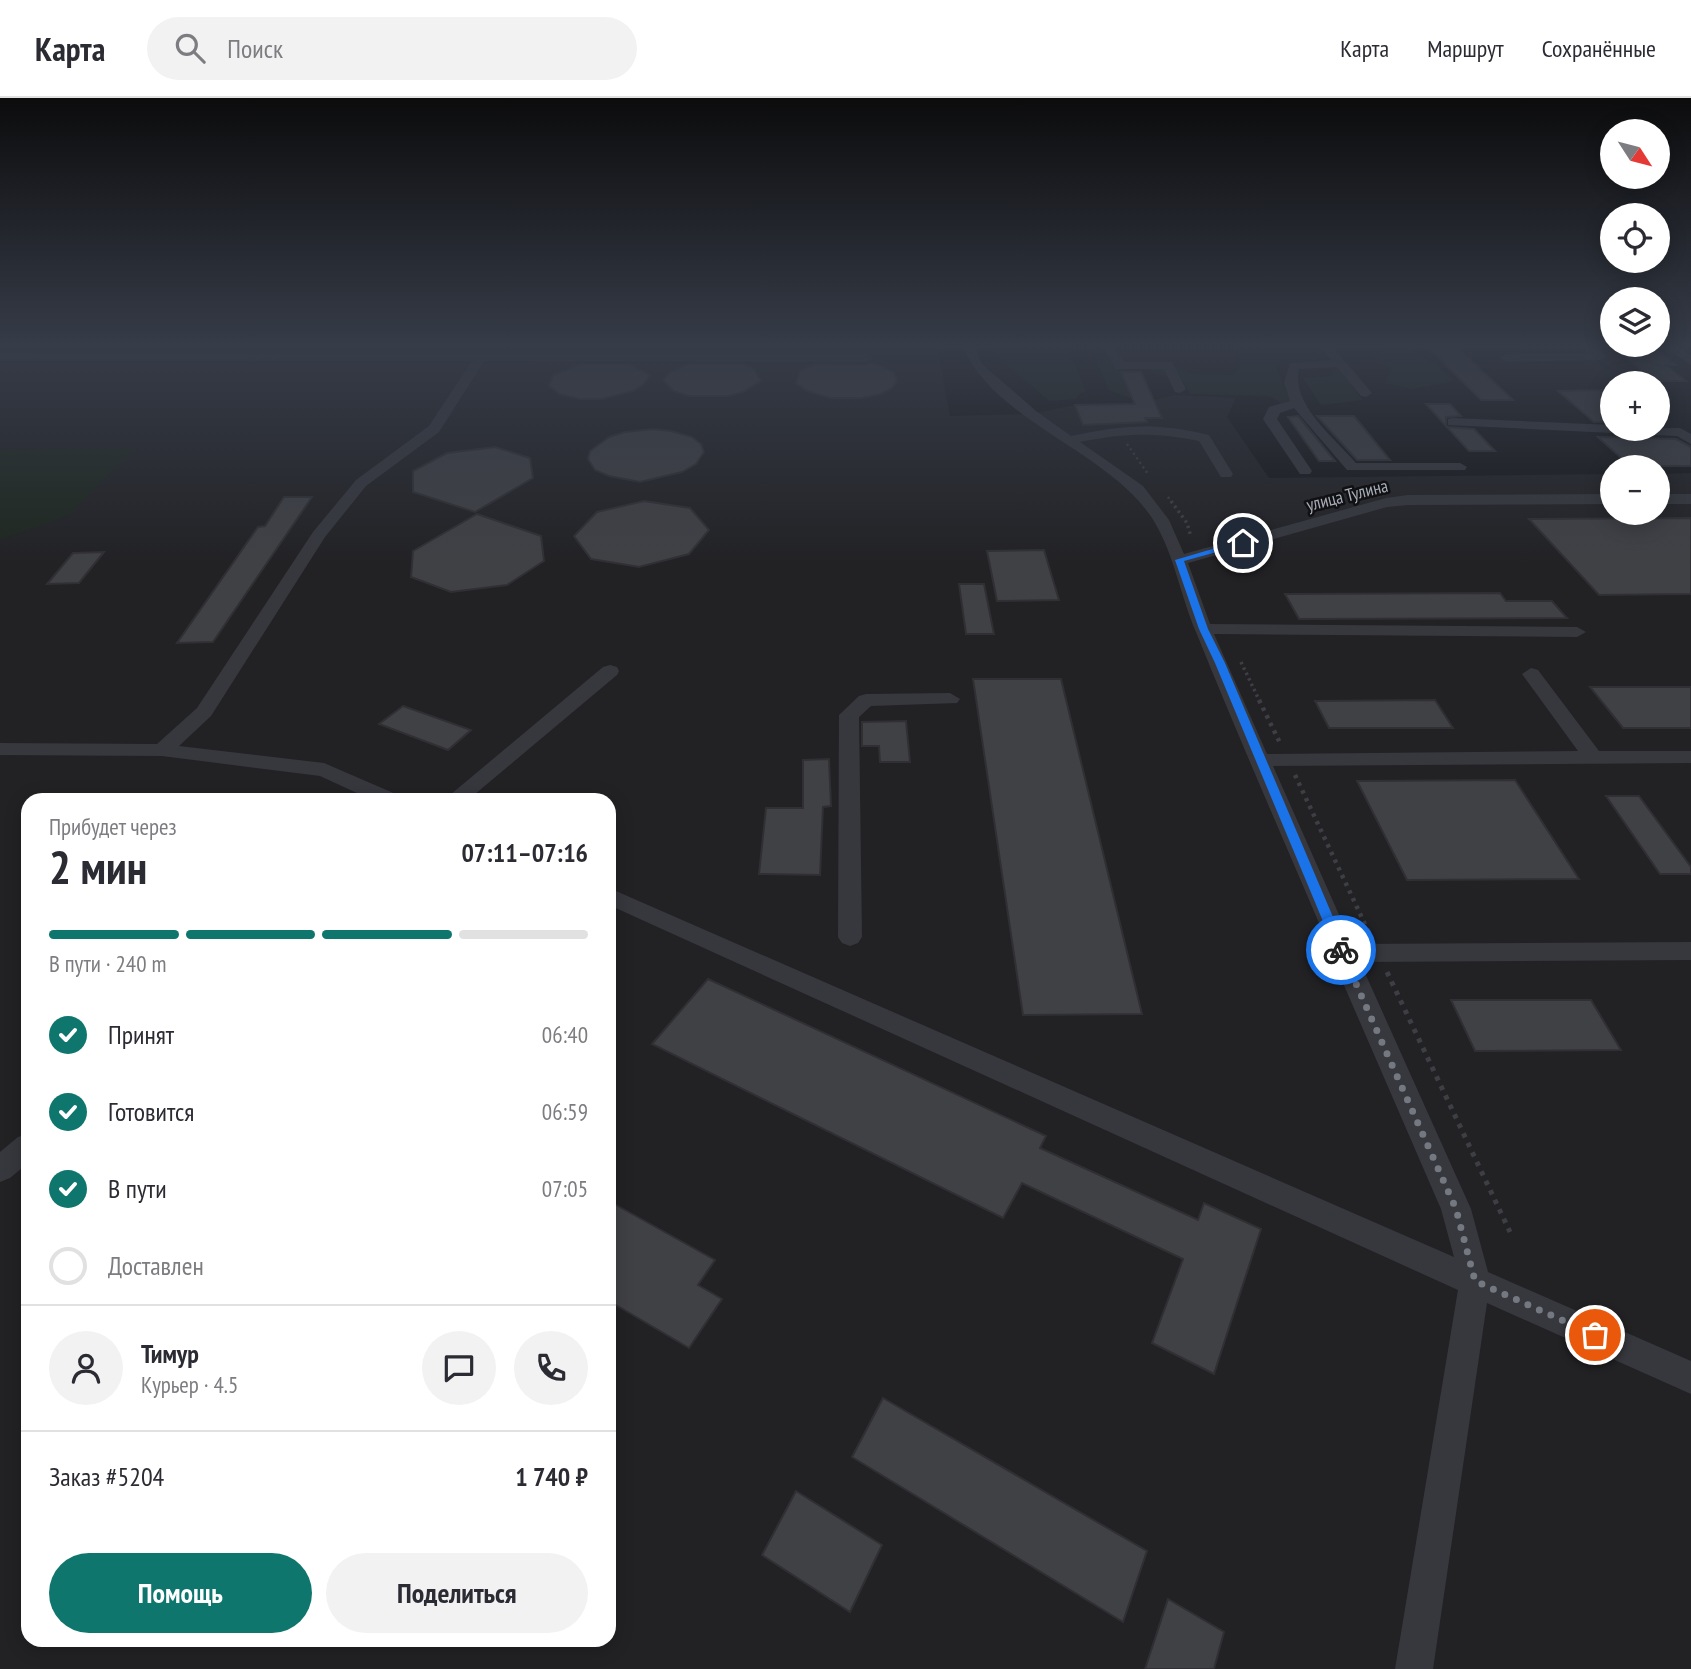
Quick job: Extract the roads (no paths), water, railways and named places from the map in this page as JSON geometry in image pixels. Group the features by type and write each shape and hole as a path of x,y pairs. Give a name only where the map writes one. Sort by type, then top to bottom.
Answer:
{"street":[{"path":"162,750 204,712 318,535 361,483 434,429 441,418"},
{"path":"1037,418 1138,489 1187,558 1215,629 1275,760 1342,953 1456,1209 1475,1281 1414,1669"},
{"path":"1270,418 1306,471"},
{"path":"1310,418 1352,467 1460,467"},
{"path":"1452,422 1685,436"},
{"path":"1670,425 1685,436"},
{"path":"1070,440 1110,432 1162,429 1204,438 1226,474"},
{"name":"улица Тулина","path":"1187,558 1386,503 1408,500 1600,499"},
{"path":"1670,499 1691,499"},
{"path":"1215,629 1577,632"},
{"path":"462,793 610,670"},
{"path":"850,937 849,715 866,700 950,699"},
{"path":"0,749 162,750 324,770 375,793"},
{"path":"1275,760 1691,757"},
{"path":"616,900 1691,1378"},
{"path":"1342,953 1691,951"},
{"path":"0,1168 21,1152"}],"lane":[{"path":"1531,674 1593,757"}]}
